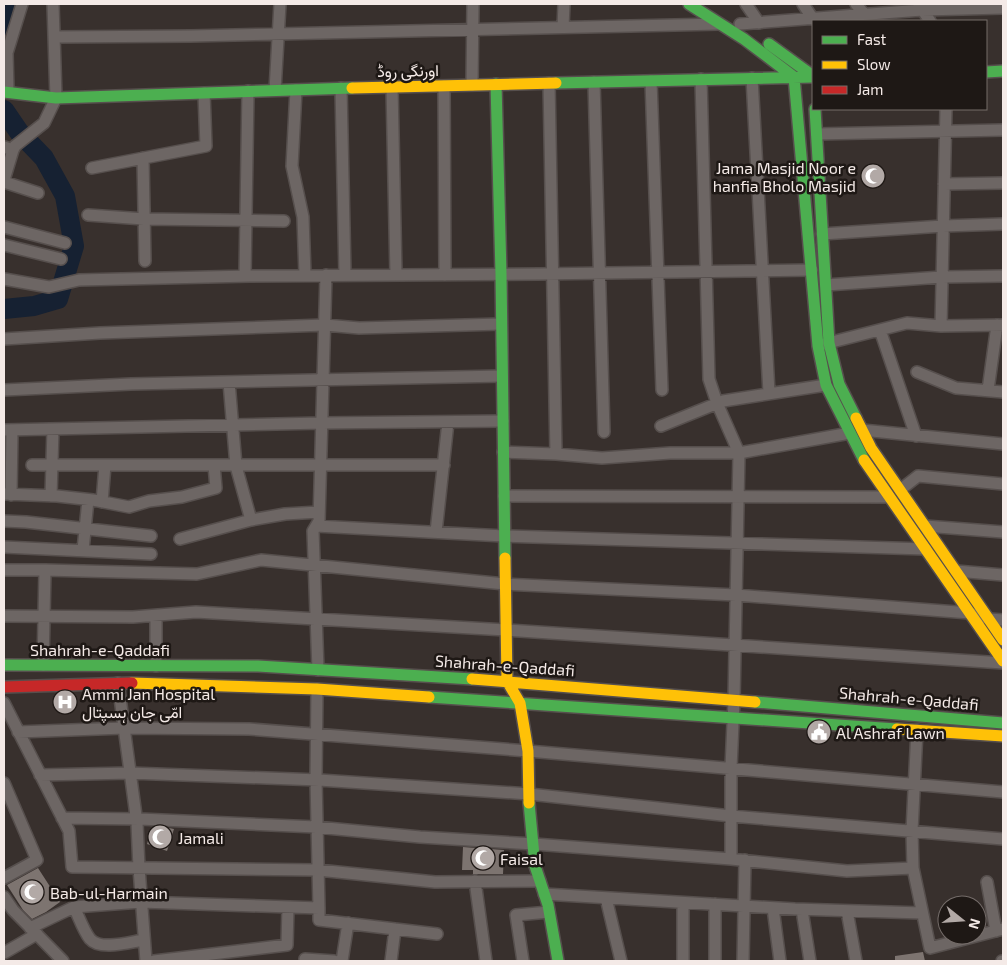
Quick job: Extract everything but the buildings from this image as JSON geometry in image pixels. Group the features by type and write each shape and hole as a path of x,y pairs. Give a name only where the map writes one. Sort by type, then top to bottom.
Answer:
{"main road":[{"path":"689,4 744,39 794,77 818,346 826,385 862,457 1003,662"},
{"path":"710,4 812,75"},
{"path":"987,72 1003,72"},
{"name":"اورنگی روڈ","path":"6,92 56,98 341,88 812,76"},
{"path":"496,84 508,681 520,703 528,751 528,794 535,866 549,912 558,961"},
{"path":"816,110 829,343 839,384 870,448 1003,640"},
{"name":"Shahrah-e-Qaddafi","path":"4,665 258,666 508,681 1003,723"},
{"name":"Shahrah-e-Qaddafi","path":"4,687 118,683 317,689 1003,736"}],"street":[{"path":"6,92 7,53 22,4"},
{"path":"38,193 4,181 11,148 44,123 56,98 53,4"},
{"path":"275,90 280,4"},
{"path":"472,85 473,4"},
{"path":"563,27 564,4"},
{"path":"746,4 759,23"},
{"path":"802,4 813,18"},
{"path":"856,4 864,14"},
{"path":"740,24 864,14 920,7 1003,8"},
{"path":"920,7 929,20"},
{"path":"54,37 191,36 720,24"},
{"path":"752,78 769,393"},
{"path":"701,80 709,379 717,403 739,453 731,768 731,859"},
{"path":"651,81 662,390"},
{"path":"594,82 604,432"},
{"path":"549,83 556,454"},
{"path":"444,86 445,275"},
{"path":"392,87 396,275"},
{"path":"341,88 345,275"},
{"path":"296,90 292,166 302,217 305,275"},
{"path":"245,276 248,91"},
{"path":"92,168 206,146 204,93"},
{"path":"941,326 946,110"},
{"path":"817,134 1003,130"},
{"path":"143,158 145,261"},
{"path":"944,184 1003,183"},
{"path":"88,215 144,219 284,221"},
{"path":"822,234 1003,224"},
{"path":"4,227 65,243"},
{"path":"4,245 61,259"},
{"path":"4,279 50,287 79,280 245,276 812,270"},
{"path":"318,670 313,531 319,521 326,275"},
{"path":"826,285 942,277 1003,276"},
{"path":"818,346 907,323 941,326 1000,325 988,390"},
{"path":"4,339 100,333 325,325 359,328 501,324"},
{"path":"880,330 916,436"},
{"path":"917,372 956,388 1003,392"},
{"path":"4,390 131,384 502,376"},
{"path":"229,382 236,466 251,520"},
{"path":"661,426 722,401 826,385"},
{"path":"214,465 216,488 129,507 51,496 7,494 8,430 503,421"},
{"path":"436,532 448,422"},
{"path":"51,496 53,429"},
{"path":"862,430 1003,444"},
{"path":"503,452 602,458 670,453 739,453 850,432"},
{"path":"32,465 444,465"},
{"path":"102,502 105,465"},
{"path":"900,490 918,476 1003,484"},
{"path":"504,496 890,496"},
{"path":"84,550 88,500"},
{"path":"180,539 251,520 285,514 319,512"},
{"path":"4,521 151,536"},
{"path":"316,526 504,536 926,549"},
{"path":"925,526 1003,532"},
{"path":"4,547 151,554"},
{"path":"4,570 197,574 261,560 505,584 736,595 970,612 989,619 1003,620"},
{"path":"43,665 46,570"},
{"path":"956,571 1003,575"},
{"path":"4,616 133,617 196,612 1003,662"},
{"path":"156,616 156,666"},
{"path":"118,683 137,820 146,961"},
{"path":"317,689 316,827 319,920 437,934"},
{"path":"4,703 68,831 72,866 318,870 435,882 540,881"},
{"path":"18,732 124,728 249,729 1003,792"},
{"path":"917,730 912,832 913,868 930,948 1000,930 987,882"},
{"path":"40,775 130,773 316,780 528,794 731,816 1003,840"},
{"path":"4,784 37,860 4,878"},
{"path":"62,818 140,819 316,827 420,837 745,860 847,871 913,868"},
{"path":"743,961 745,860"},
{"path":"474,882 486,961"},
{"path":"544,894 802,910 922,913"},
{"path":"606,898 621,961"},
{"path":"5,900 63,961"},
{"path":"4,954 34,931 74,907 141,902 319,908"},
{"path":"683,903 683,961"},
{"path":"715,904 715,961"},
{"path":"74,907 91,941 98,945 144,940"},
{"path":"154,961 287,945 288,907"},
{"path":"773,908 780,961"},
{"path":"802,910 810,961"},
{"path":"847,911 855,961"},
{"path":"523,961 516,915 549,912"},
{"path":"342,961 348,924"},
{"path":"391,961 395,929"},
{"path":"305,959 334,961"}],"waterway":[{"path":"4,27 12,4"},
{"path":"4,110 19,132 44,158 65,196 74,246 58,299 34,306 4,309"}],"traffic: fast":[{"path":"689,4 744,39 794,77 818,346 826,385 864,460"},
{"path":"769,44 812,75"},
{"path":"987,72 1003,71"},
{"path":"556,83 812,77"},
{"path":"496,84 505,558"},
{"path":"4,92 56,98 352,88"},
{"path":"815,110 829,343 839,384 856,418"},
{"path":"4,665 258,666 472,679"},
{"path":"429,697 897,729"},
{"path":"755,702 1003,723"},
{"path":"529,803 535,866 548,905 558,961"}],"traffic: slow":[{"path":"352,88 556,83"},
{"path":"856,418 871,448 1003,640"},
{"path":"864,460 1003,661"},
{"path":"505,558 507,681 520,703 528,751 529,803"},
{"path":"472,679 755,702"},
{"path":"132,683 317,689 429,697"},
{"path":"897,729 1003,736"}],"traffic: jam":[{"path":"4,687 132,683"}],"place":[{"name":"Jama Masjid Noor e hanfia Bholo Masjid","path":"873,176"},
{"name":"Ammi Jan Hospital امّی جان ہسپتال","path":"65,702"},
{"name":"Al Ashraf Lawn","path":"819,732"},
{"name":"Jamali","path":"160,837"},
{"name":"Faisal","path":"483,858"},
{"name":"Bab-ul-Harmain","path":"32,892"}]}
